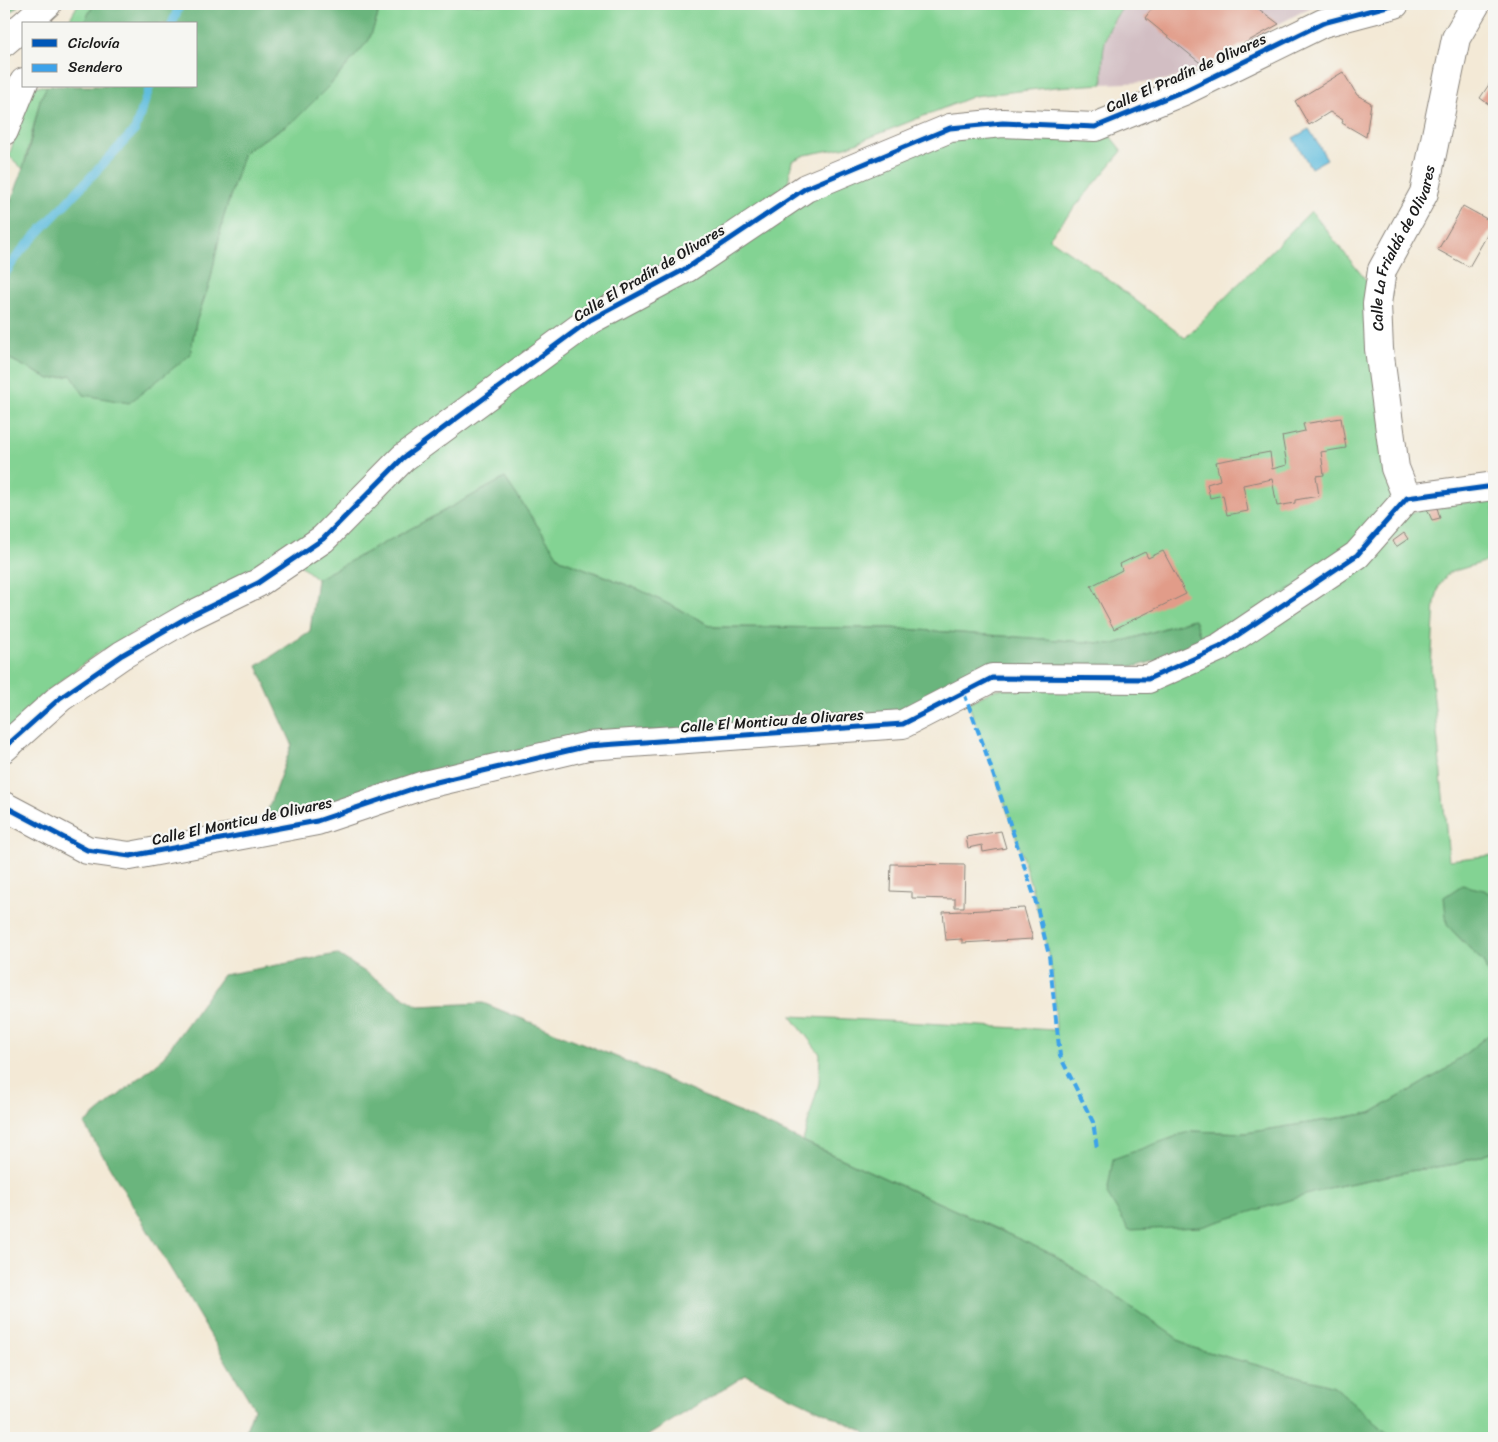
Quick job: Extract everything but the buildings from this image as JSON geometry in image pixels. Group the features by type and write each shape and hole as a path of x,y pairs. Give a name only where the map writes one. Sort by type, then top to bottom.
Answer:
{"street":[{"path":"26,22 46,4"},
{"path":"55,22 63,4"},
{"name":"Calle El Pradín de Olivares","path":"4,748 60,698 122,655 188,617 258,583 323,539 403,458 590,320 687,268 806,188 950,128 1002,123 1095,127 1186,90 1322,23 1395,4"},
{"name":"Calle La Frialdá de Olivares","path":"1407,498 1395,468 1379,348 1377,304 1382,270 1424,194 1456,38 1476,4"},
{"path":"4,42 22,26"},
{"path":"4,131 22,87"},
{"path":"1407,498 1494,486"},
{"name":"Calle El Monticu de Olivares","path":"4,806 87,850 130,856 317,821 424,785 588,746 903,724 992,678 1148,679 1220,647 1357,555 1407,498"}],"shaded area":[{"path":"1126,4 1317,4 1201,68 1182,76 1149,82 1103,84 1103,55 1106,35 1114,19"}],"green space":[{"path":"4,4 20,4 4,19"},
{"path":"78,4 94,4 84,22 68,22"},
{"path":"94,4 373,4 378,15 369,40 330,85 296,119 244,152 223,219 210,282 196,322 190,355 129,403 84,395 71,375 50,379 4,356 4,218 28,153 40,100 46,88 198,88 198,22 84,22"},
{"path":"373,4 1126,4 1112,23 1105,41 1103,84 974,96 846,147 805,155 792,161 788,183 305,541 253,575 163,617 95,655 48,691 4,737 4,356 50,379 190,355 196,322 210,282 223,219 244,152 296,119 330,85 369,40 378,15"},
{"path":"33,88 46,88 40,100 23,169 9,156 26,103"},
{"path":"1106,131 1122,151 1049,238 1101,274 1185,338 1311,211 1369,284 1395,496 1346,552 1204,646 1193,619 1114,644 891,628 714,627 640,590 560,559 505,478 317,579 298,563 332,544 421,460 555,356 804,197 950,133"},
{"path":"505,478 560,559 640,590 714,627 891,628 1114,644 1194,619 1204,646 1138,666 992,670 896,714 588,736 326,806 266,815 292,744 257,666 310,631 317,579"},
{"path":"1488,500 1494,501 1494,559 1448,573 1439,586 1435,603 1431,668 1449,860 1494,855 1494,897 1484,890 1447,925 1483,962 1494,986 1494,1016 1491,1033 1445,1070 1371,1113 1246,1133 1191,1131 1329,1188 1416,1170 1456,1164 1494,1151 1494,1438 1393,1438 1334,1386 1190,1347 1054,1255 803,1141 819,1083 820,1054 791,1016 1056,1030 1052,972 1041,922 1023,858 968,703 996,689 1136,689 1402,516 1426,507"},
{"path":"1462,885 1484,890 1494,897 1494,986 1483,962 1447,925 1444,897"},
{"path":"337,954 418,1006 483,1003 619,1058 1054,1255 1190,1347 1334,1386 1393,1438 870,1438 863,1431 746,1375 644,1438 243,1438 254,1408 84,1124 160,1061 223,975"},
{"path":"1494,1016 1494,1151 1456,1164 1416,1170 1329,1188 1201,1227 1129,1230 1107,1194 1113,1159 1191,1131 1246,1133 1371,1113 1445,1070 1491,1033"}],"water":[{"path":"1309,129 1327,159 1311,168 1293,138"}],"waterway":[{"path":"173,22 180,4"},
{"path":"4,275 21,251 135,130 149,88"}],"marked path":[{"path":"964,693 1034,895 1049,955 1060,1056 1093,1122 1097,1148"}],"cycle path":[{"path":"4,748 60,698 122,655 188,617 258,583 323,539 403,458 590,320 687,268 806,188 950,128 1003,123 1095,127 1186,90 1323,23 1395,4"},
{"path":"4,806 87,850 130,856 317,821 424,785 588,746 903,724 992,678 1148,679 1220,647 1357,555 1407,498 1494,486"}]}
